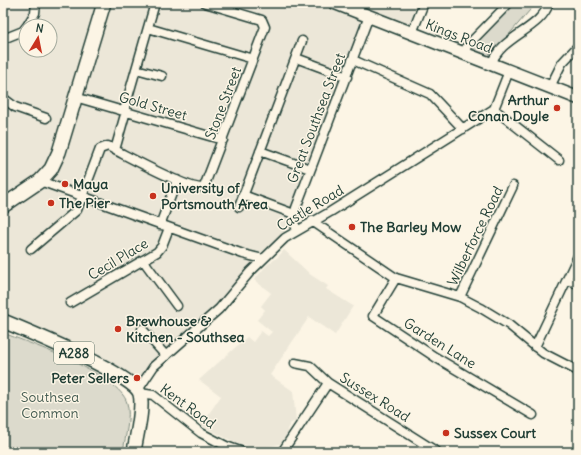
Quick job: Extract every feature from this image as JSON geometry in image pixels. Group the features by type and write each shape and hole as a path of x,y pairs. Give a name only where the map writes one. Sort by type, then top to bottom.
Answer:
{"main road":[{"path":"6,201 40,181 51,169 58,152 104,3"},
{"name":"Kings Road","path":"335,3 578,98"},
{"name":"A288","path":"3,321 36,334 112,372 129,381 139,392"},
{"path":"134,452 141,405 139,392"}],"street":[{"path":"32,18 35,12 36,3"},
{"path":"115,150 155,3"},
{"name":"Stone Street","path":"177,180 198,189 204,187 253,59 264,24 262,20 205,3"},
{"path":"412,33 424,3"},
{"path":"464,54 468,46 509,3"},
{"path":"491,65 494,57 499,51 517,34 546,13 549,3"},
{"name":"Great Southsea Street","path":"294,214 369,16"},
{"path":"148,28 253,59"},
{"path":"3,39 18,33"},
{"path":"239,207 302,41"},
{"path":"550,87 562,63 578,46"},
{"path":"296,58 347,77"},
{"path":"353,60 430,94 463,129"},
{"path":"136,69 162,76"},
{"path":"509,71 494,109 559,160"},
{"name":"Gold Street","path":"75,97 223,140"},
{"path":"3,98 15,107 46,118"},
{"name":"Castle Road","path":"139,392 149,372 219,309 285,238 312,221 330,212 494,109"},
{"path":"31,249 77,210 100,149 108,146 177,180 160,225"},
{"path":"260,151 310,169"},
{"path":"40,181 243,254 264,259"},
{"name":"Wilberforce Road","path":"460,297 513,186"},
{"path":"243,195 294,214 294,223 297,230"},
{"path":"312,221 396,278 460,297 498,318 546,355 578,371"},
{"name":"Cecil Place","path":"70,302 157,252 162,246 169,228"},
{"path":"535,347 578,256"},
{"path":"143,260 178,306"},
{"name":"Garden Lane","path":"396,278 372,316 435,357 533,415"},
{"path":"567,279 578,285"},
{"path":"142,329 166,356"},
{"path":"295,363 310,366 328,383"},
{"name":"Sussex Road","path":"282,452 328,383 437,452"},
{"name":"Kent Road","path":"139,392 153,395 201,433 226,446 243,452"}],"shaded area":[{"name":"University of Portsmouth Area","path":"3,3 425,3 412,33 370,17 294,223 138,390 3,325"},
{"path":"284,250 311,275 328,286 326,289 353,306 335,335 309,317 270,375 293,391 296,421 291,423 287,429 289,433 280,444 264,448 249,447 230,440 201,425 221,396 199,380 247,337 253,342 261,331 268,336 272,332 257,320 265,310 261,306 271,293 254,280 267,265 278,257"}],"green space":[{"path":"512,3 536,3 488,59 470,50"},
{"name":"Southsea Common","path":"3,333 52,352 92,371 121,392 127,403 128,409 123,452 3,452"}],"place":[{"name":"Arthur Conan Doyle","path":"557,108"},
{"name":"Maya","path":"65,184"},
{"name":"University of Portsmouth Area","path":"153,196"},
{"name":"The Pier","path":"51,203"},
{"name":"The Barley Mow","path":"352,227"},
{"name":"Brewhouse & Kitchen - Southsea","path":"118,329"},
{"name":"Peter Sellers","path":"137,378"},
{"name":"Sussex Court","path":"446,433"}]}
